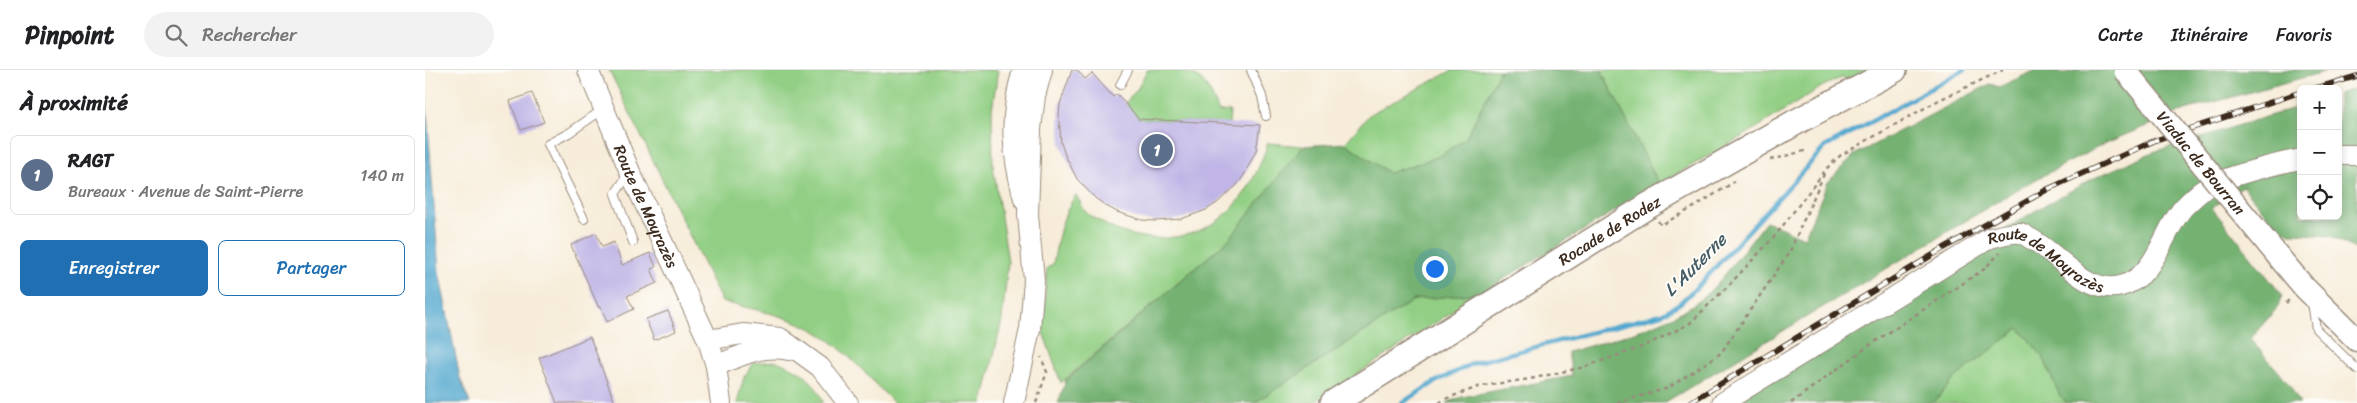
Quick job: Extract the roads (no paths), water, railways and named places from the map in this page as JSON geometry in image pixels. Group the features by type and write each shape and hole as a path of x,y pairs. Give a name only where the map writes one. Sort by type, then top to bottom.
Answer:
{"main road":[{"name":"Rocade de Rodez","path":"1333,403 1645,206 1795,122 1894,70"},
{"name":"Viaduc de Bourran","path":"2125,70 2284,264 2311,295 2357,340"}],"street":[{"name":"Route de Moyrazès","path":"588,70 630,172 708,340 715,366 717,398"},
{"path":"1023,70 1015,100 1013,133 1015,164 1028,215"},
{"path":"1014,403 1030,329 1034,280 1028,215 1031,129 1035,96 1042,70"},
{"path":"2342,155 2357,155"},
{"name":"Route de Moyrazès","path":"1722,403 1990,238 2004,234 2021,233 2041,244 2089,282 2104,287 2133,283 2148,267 2183,209 2205,188 2240,175 2297,161"},
{"path":"708,340 743,334 780,338 820,367 848,403"},
{"path":"715,366 747,353 777,348 803,353"}],"lane":[{"path":"1120,84 1129,70"},
{"path":"1251,70 1262,96 1266,116"},
{"path":"584,219 547,144 569,133 603,109"},
{"path":"630,172 615,194 633,242"},
{"path":"2311,295 2316,329 2357,369"}],"water":[{"path":"425,86 439,272 460,378 470,403 425,403"}],"waterway":[{"name":"L'Auterne","path":"1402,403 1435,382 1474,363 1662,314 1680,303 1702,282 1825,147 1964,70"}],"railway":[{"path":"2327,85 2357,76"},
{"path":"1689,403 1944,248 2048,189 2156,140 2297,93"}],"place":[{"name":"RAGT","path":"1157,150"}]}
